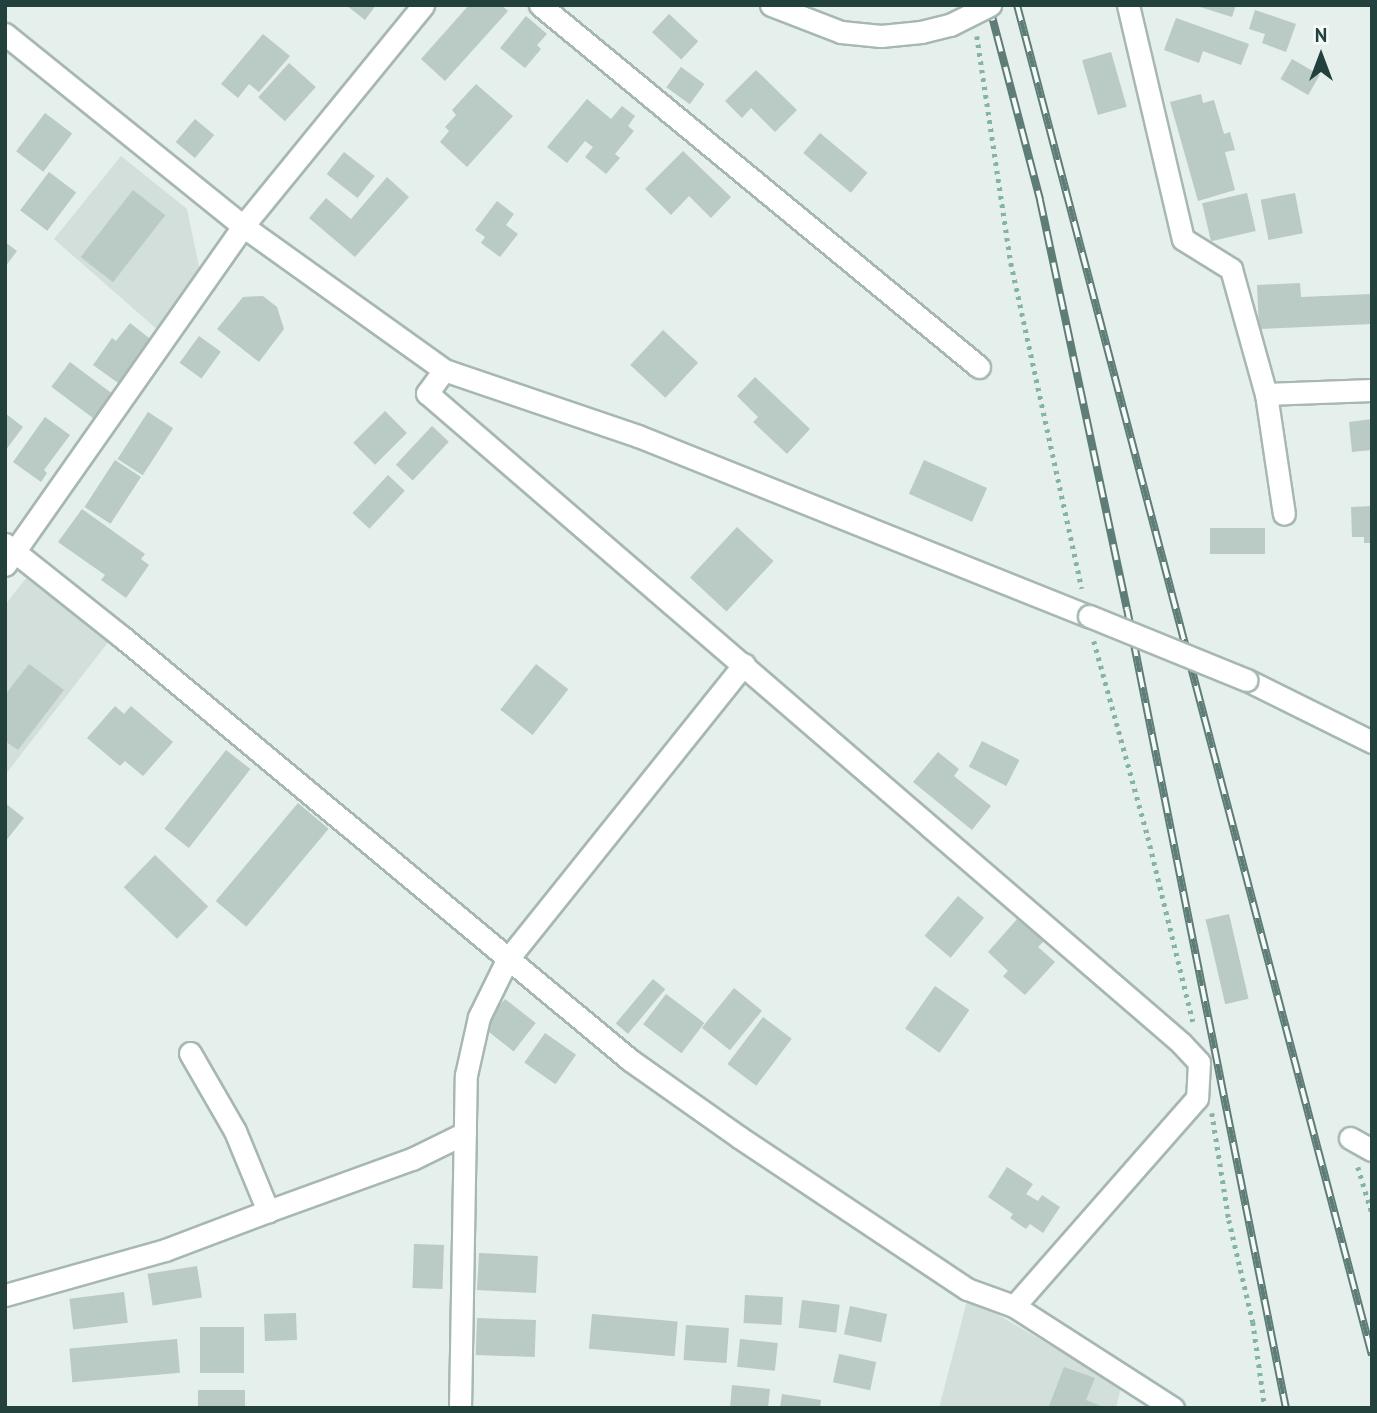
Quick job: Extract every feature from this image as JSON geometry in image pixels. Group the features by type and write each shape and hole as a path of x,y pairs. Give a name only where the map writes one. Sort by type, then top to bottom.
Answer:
{"street":[{"path":"423,5 243,226 8,554 122,638 630,1060 739,1137 967,1289 1014,1306 1173,1408"},
{"path":"540,5 979,367"},
{"path":"771,5 841,32 881,36 950,25 989,5"},
{"path":"1128,5 1183,239 1231,269 1266,394 1284,514"},
{"path":"5,34 243,226 444,370 638,436 1090,624 1247,680 1372,742"},
{"path":"444,370 427,393 1171,1034 1199,1062 1197,1098 1014,1306"},
{"path":"1266,394 1372,390"},
{"path":"460,1408 466,1075 479,1017 507,960 744,664"},
{"path":"190,1053 235,1131 268,1211"},
{"path":"5,1295 165,1250 412,1159 465,1133"},
{"path":"1350,1138 1372,1150"}],"path":[{"path":"976,32 1011,263 1083,591"},
{"path":"1090,624 1196,1030"},
{"path":"1211,1105 1229,1220 1253,1322 1265,1408"},
{"path":"1350,1138 1372,1213"}],"shaded area":[{"path":"121,156 187,209 201,276 159,331 54,239"},
{"path":"26,578 109,641 5,775 5,605"},
{"path":"968,1297 1121,1387 1116,1408 939,1408"}],"building":[{"path":"346,5 376,5 365,20"},
{"path":"469,5 501,5 508,11 445,81 421,59"},
{"path":"1194,5 1236,5 1232,17"},
{"path":"1255,10 1296,24 1286,52 1262,43 1265,34 1249,29"},
{"path":"669,14 698,41 681,60 652,32"},
{"path":"526,16 547,34 537,45 541,49 525,68 500,48"},
{"path":"1176,18 1249,44 1241,65 1203,51 1199,63 1164,50"},
{"path":"263,34 290,56 259,92 249,84 238,98 221,84"},
{"path":"1111,52 1127,107 1098,115 1082,60"},
{"path":"1292,59 1320,75 1308,95 1280,79"},
{"path":"289,63 316,87 285,121 258,97"},
{"path":"681,67 704,84 690,104 666,87"},
{"path":"756,70 797,110 775,132 751,108 742,118 725,101"},
{"path":"476,84 513,116 467,167 440,142 449,131 445,127 456,115 452,110"},
{"path":"1201,94 1203,103 1214,100 1224,134 1230,132 1235,150 1225,152 1235,190 1198,201 1170,102"},
{"path":"587,99 611,119 622,106 635,116 628,126 634,131 615,154 620,158 606,174 585,157 593,147 585,141 567,163 547,147"},
{"path":"45,113 72,133 43,172 16,151"},
{"path":"195,119 214,135 195,158 176,142"},
{"path":"820,133 867,173 851,193 803,153"},
{"path":"683,151 731,197 711,218 689,196 671,215 645,189"},
{"path":"344,152 375,176 357,198 327,174"},
{"path":"49,172 76,192 47,231 20,210"},
{"path":"387,177 409,197 355,257 309,218 326,198 351,219"},
{"path":"133,190 165,215 113,282 81,257"},
{"path":"1247,193 1256,231 1211,241 1202,203"},
{"path":"1295,193 1303,233 1268,240 1261,200"},
{"path":"497,201 514,214 506,225 518,234 500,257 481,243 485,237 475,230"},
{"path":"5,242 17,251 5,267"},
{"path":"1300,283 1301,297 1372,294 1372,324 1259,329 1257,285"},
{"path":"263,296 277,307 284,329 259,362 217,329 243,297"},
{"path":"130,323 153,341 121,385 93,365 112,338 116,341"},
{"path":"663,330 698,363 665,398 630,365"},
{"path":"199,336 221,352 201,379 180,363"},
{"path":"70,362 114,395 95,420 51,387"},
{"path":"755,377 810,429 787,454 753,422 758,417 737,396"},
{"path":"385,411 407,433 375,465 353,443"},
{"path":"148,412 173,428 143,475 118,459"},
{"path":"5,413 23,427 5,451"},
{"path":"45,417 70,435 44,470 47,473 41,482 13,462"},
{"path":"1372,419 1372,450 1352,452 1349,422"},
{"path":"432,426 449,442 413,480 396,465"},
{"path":"115,460 141,477 110,524 85,507"},
{"path":"924,460 987,488 972,522 909,494"},
{"path":"388,475 405,491 369,529 353,513"},
{"path":"1372,506 1372,543 1364,543 1364,537 1352,537 1351,507"},
{"path":"82,509 145,554 141,559 149,565 126,598 101,580 105,575 58,542"},
{"path":"737,527 774,561 727,612 690,577"},
{"path":"1210,528 1265,528 1265,554 1210,554"},
{"path":"29,664 64,690 18,750 5,741 5,695"},
{"path":"536,664 568,689 533,735 500,710"},
{"path":"115,706 124,714 131,706 173,742 143,776 125,761 120,766 87,738"},
{"path":"982,741 1019,760 1006,786 969,767"},
{"path":"226,750 250,769 189,848 164,829"},
{"path":"938,752 959,769 954,776 991,806 972,830 913,782"},
{"path":"5,803 24,818 5,842"},
{"path":"298,803 329,829 246,927 216,901"},
{"path":"155,855 208,906 177,939 124,887"},
{"path":"958,896 984,918 951,958 925,936"},
{"path":"1229,914 1249,999 1225,1004 1206,919"},
{"path":"1018,918 1044,941 1038,947 1055,962 1025,995 1003,976 1008,971 988,952"},
{"path":"653,979 665,989 628,1034 616,1023"},
{"path":"935,986 969,1010 940,1053 905,1029"},
{"path":"734,988 762,1011 730,1050 702,1028"},
{"path":"666,994 704,1023 681,1053 643,1024"},
{"path":"505,999 536,1023 514,1051 483,1027"},
{"path":"763,1017 792,1039 756,1086 727,1064"},
{"path":"545,1033 576,1055 555,1084 524,1062"},
{"path":"1007,1167 1033,1184 1026,1194 1038,1201 1042,1195 1060,1207 1043,1233 1030,1224 1026,1229 1010,1218 1013,1214 988,1197"},
{"path":"414,1244 444,1245 442,1289 412,1288"},
{"path":"479,1253 538,1256 536,1293 477,1290"},
{"path":"197,1266 202,1298 153,1305 148,1274"},
{"path":"124,1292 128,1323 73,1329 69,1299"},
{"path":"745,1295 783,1297 781,1325 744,1323"},
{"path":"802,1300 840,1305 836,1332 799,1328"},
{"path":"850,1306 887,1314 881,1342 844,1334"},
{"path":"296,1313 297,1340 265,1341 264,1314"},
{"path":"592,1314 678,1321 675,1356 589,1349"},
{"path":"477,1318 536,1320 535,1357 476,1355"},
{"path":"686,1325 729,1328 726,1363 684,1360"},
{"path":"200,1327 244,1327 244,1373 200,1373"},
{"path":"177,1339 180,1373 72,1382 69,1348"},
{"path":"740,1339 778,1343 775,1371 737,1367"},
{"path":"839,1354 876,1362 870,1390 833,1382"},
{"path":"1064,1367 1095,1378 1086,1400 1106,1408 1049,1406"},
{"path":"732,1385 770,1389 768,1408 730,1408"},
{"path":"198,1390 245,1390 245,1408 198,1408"},
{"path":"782,1394 821,1400 820,1408 780,1408"}],"railway":[{"path":"989,5 1040,200 1127,609 1286,1408"},
{"path":"1017,5 1372,1355"}]}
